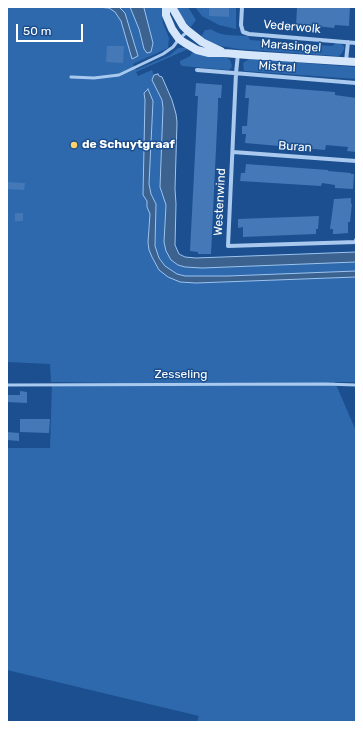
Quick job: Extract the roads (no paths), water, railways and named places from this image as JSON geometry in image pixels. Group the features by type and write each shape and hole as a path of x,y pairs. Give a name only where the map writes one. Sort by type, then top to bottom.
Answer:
{"street":[{"name":"Marasingel","path":"166,7 166,15 172,29 179,39 197,50 356,62"},
{"name":"Marasingel","path":"172,7 183,26 188,31 202,42 224,52"},
{"name":"Vederwolk","path":"242,7 241,25 243,32 249,34 356,43"},
{"path":"346,62 348,42"},
{"name":"Westenwind","path":"238,54 228,246 356,242 356,240"},
{"name":"Mistral","path":"197,70 356,83"},
{"name":"Buran","path":"233,152 356,161"}],"lane":[{"path":"71,77 94,78 118,75 173,48 179,39 188,31"},
{"name":"Zesseling","path":"7,385 356,385"}],"place":[{"name":"de Schuytgraaf","path":"74,145"}]}
